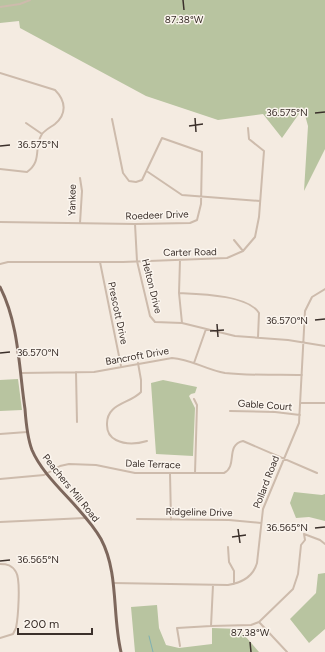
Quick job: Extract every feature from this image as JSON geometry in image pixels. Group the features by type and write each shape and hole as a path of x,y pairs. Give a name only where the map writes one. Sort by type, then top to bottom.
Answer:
{"main road":[{"name":"Peachers Mill Road","path":"0,287 12,319 28,432 35,456 48,474 87,517 106,550 113,583 121,652"}],"street":[{"path":"0,7 20,4 30,0"},
{"path":"0,73 55,90 61,96 64,105 64,113 56,123 42,134 37,152 36,163 32,168 27,172 0,169"},
{"path":"112,119 125,178 129,181 136,182 142,180 148,171 182,195 260,201"},
{"path":"26,123 42,134"},
{"path":"234,240 243,251 255,237 258,224 264,151 249,139 248,128"},
{"name":"Roedeer Drive","path":"0,222 135,224 190,223 197,220 201,204 202,152 162,138 148,171"},
{"name":"Yankee","path":"80,178 82,191 80,223"},
{"name":"Helton Drive","path":"135,224 137,261 150,316 155,322 182,323 235,336 258,337 325,346"},
{"name":"Carter Road","path":"0,264 8,262 100,262 227,258 243,251"},
{"path":"180,260 179,294 182,323"},
{"name":"Prescott Drive","path":"100,262 121,366"},
{"name":"Pollard Road","path":"113,583 234,584 247,578 256,568 261,523 265,504 296,430 300,415 303,322 308,304 312,297 325,289"},
{"path":"179,294 221,297 252,305 259,313 258,337"},
{"path":"194,363 206,329"},
{"name":"Bancroft Drive","path":"20,373 98,371 168,358 181,359 210,370 225,373 302,375"},
{"path":"138,363 141,380 141,392 114,408 107,421 107,430 111,436 124,442 139,443 147,441"},
{"path":"76,372 77,422"},
{"path":"194,399 196,405 195,473"},
{"path":"301,403 325,403"},
{"name":"Gable Court","path":"230,411 275,412 300,415"},
{"path":"0,434 28,432"},
{"name":"Dale Terrace","path":"0,478 48,474 60,466 69,464 96,465 135,473 219,474 228,470 234,446 241,442 248,442 284,458"},
{"path":"284,458 317,473"},
{"path":"170,473 171,520"},
{"path":"0,522 87,517"},
{"name":"Ridgeline Drive","path":"137,519 229,520 261,523"},
{"path":"180,646 177,628 250,625 259,622 294,589 298,574 301,545 305,540 304,534 320,540 325,544"},
{"path":"228,547 228,562 234,571 234,584"},
{"path":"0,564 8,565 13,568 18,578 16,628 13,634 0,638"},
{"path":"211,626 213,585"},
{"path":"259,622 287,652"}],"green space":[{"path":"0,0 325,0 325,149 304,191 308,126 303,108 282,138 263,114 218,120 146,96 20,28 19,21 0,23"},
{"path":"18,379 22,410 0,411 0,380"},
{"path":"163,380 197,387 195,393 189,396 195,408 193,456 156,454 151,383"},
{"path":"294,492 325,494 325,521 309,517 296,518 290,503"},
{"path":"325,573 325,629 309,643 290,619 316,593 318,574"},
{"path":"157,605 159,628 166,645 179,648 212,644 212,628 239,629 259,652 135,652 131,607"}],"waterway":[{"path":"149,636 153,652"}]}
